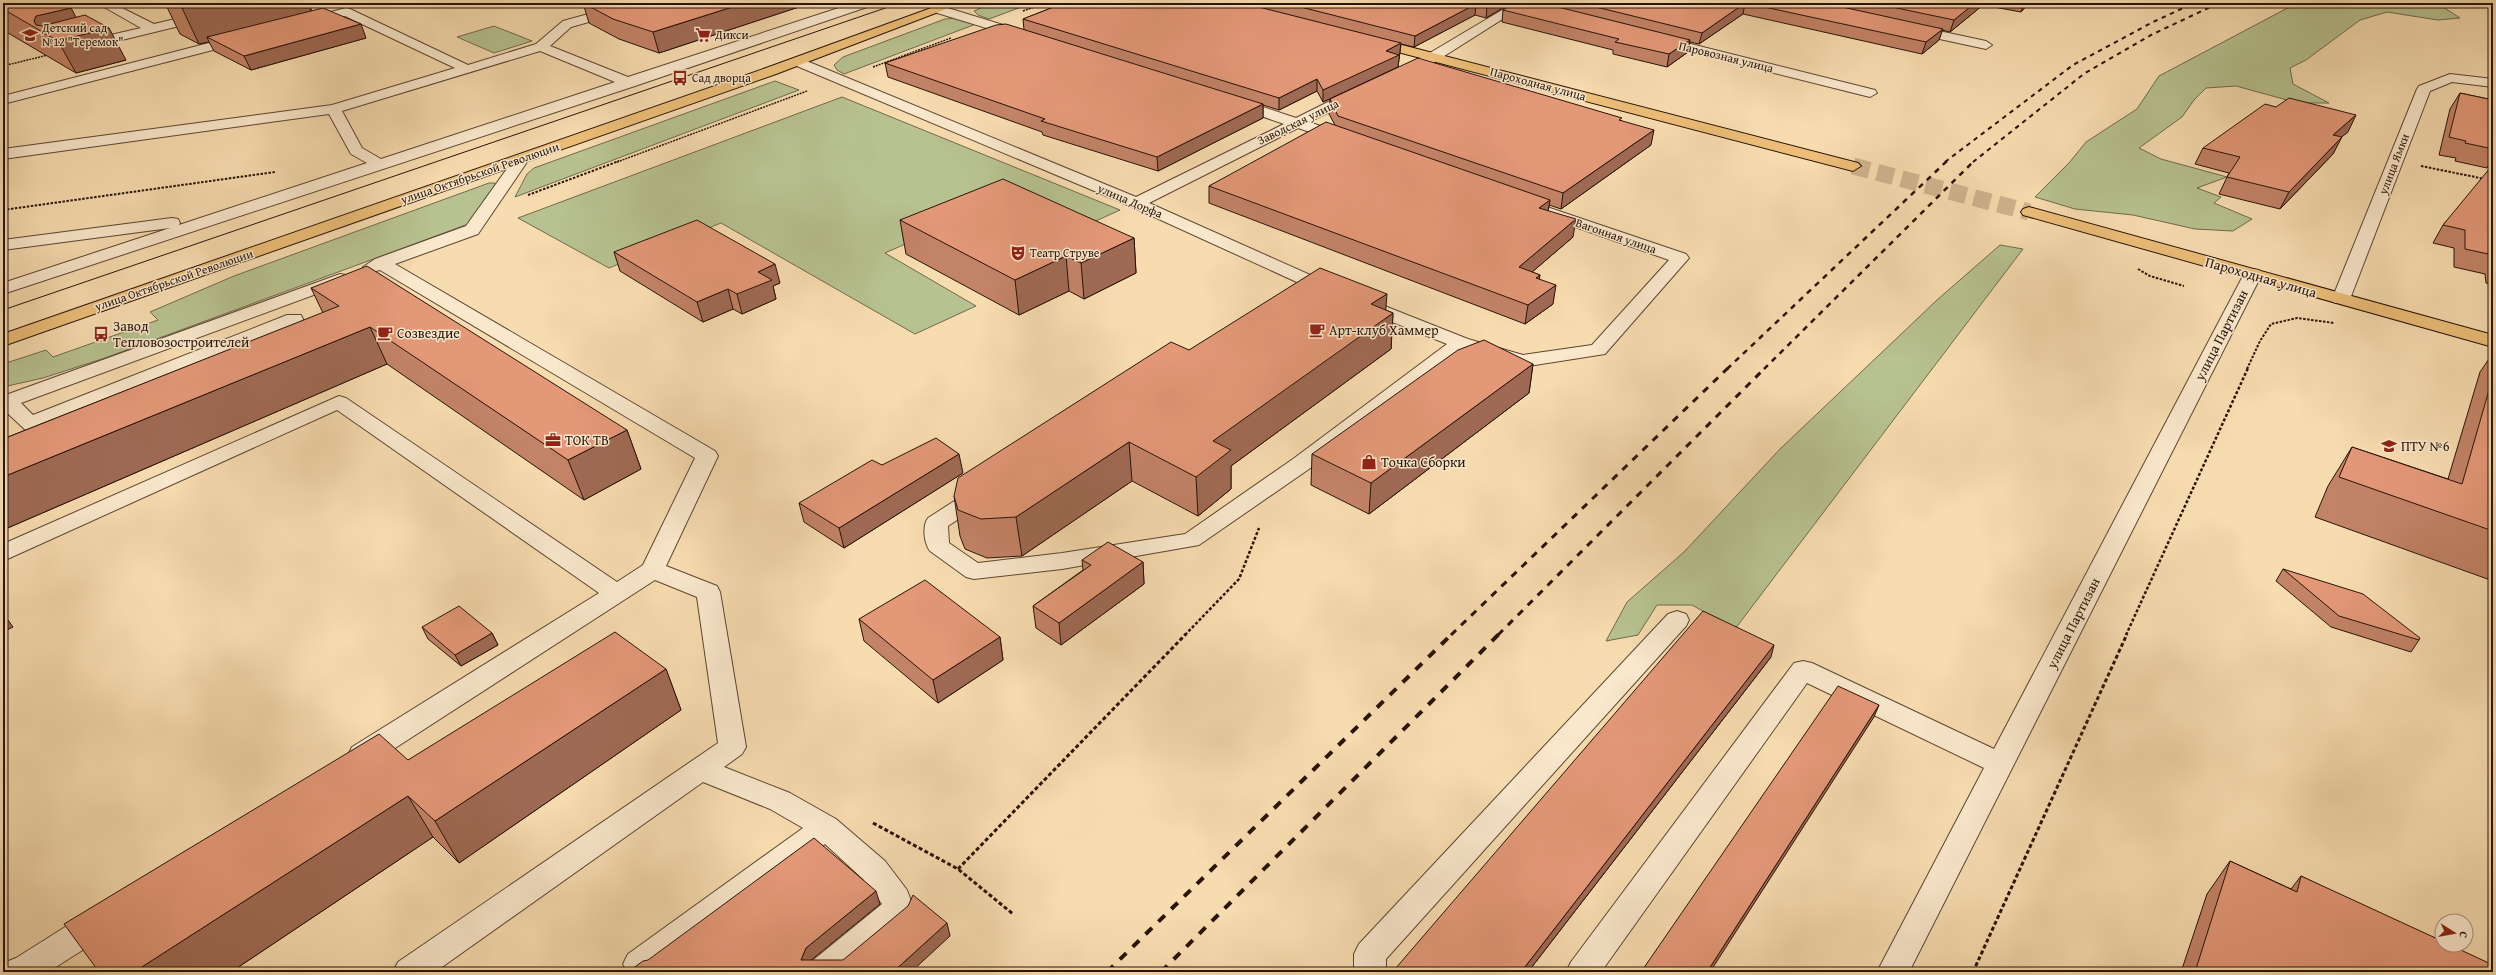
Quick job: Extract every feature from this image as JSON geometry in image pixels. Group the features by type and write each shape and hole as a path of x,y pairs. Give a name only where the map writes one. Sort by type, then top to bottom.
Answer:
{"main road":[{"name":"улица Октябрьской Революции","path":"3,340 520,159 956,3"},
{"name":"Пароходная улица","path":"1358,37 1853,166"},
{"name":"Пароходная улица","path":"2029,212 2493,341"}],"street":[{"path":"103,3 153,29"},
{"path":"74,48 245,6 239,3"},
{"path":"3,289 630,83 858,4"},
{"path":"1388,78 1433,57 1519,4 1536,9"},
{"path":"3,154 334,109 469,70 541,47 567,24 630,6"},
{"path":"938,9 1040,41"},
{"path":"292,26 346,12 469,70"},
{"path":"1902,27 1986,46"},
{"path":"3,100 254,35"},
{"name":"Паровозная улица","path":"1645,36 1870,93"},
{"path":"541,47 630,83"},
{"name":"улица Дорфа","path":"797,61 1136,203 1306,281 1461,343"},
{"name":"улица Ямки","path":"2341,299 2424,90 2450,78 2491,81"},
{"name":"Заводская улица","path":"1136,203 1368,88"},
{"path":"1222,98 1297,122 1355,143"},
{"path":"334,109 356,151 381,165"},
{"path":"74,445 60,451 5,402 472,230 520,159"},
{"name":"Вагонная улица","path":"1461,343 1522,361 1598,350 1680,258 1530,206"},
{"path":"3,245 223,216"},
{"path":"341,768 653,570 708,456 381,263"},
{"name":"улица Партизан","path":"1893,972 2002,765 2253,274"},
{"path":"1286,294 1306,281"},
{"path":"30,423 294,319"},
{"path":"996,484 936,523 938,546 974,570 1062,561 1191,540 1301,464 1461,343"},
{"path":"197,357 229,381 207,390"},
{"path":"3,552 339,402 616,593"},
{"path":"410,972 732,747 708,592 653,570"},
{"path":"1370,972 1370,954 1678,620"},
{"path":"1582,972 1803,670 2002,765"},
{"path":"701,768 780,801 826,827 874,870 896,899 899,909 822,972"},
{"path":"639,964 826,827"},
{"path":"17,972 26,969 120,909"}],"path":[{"path":"2395,160 2486,179"},
{"path":"3,210 275,172"},
{"path":"1973,972 2260,341 2270,324 2297,318 2337,323"},
{"path":"958,869 1239,579 1260,526"}],"green space":[{"path":"991,3 1032,3 989,19 978,15 974,11"},
{"path":"2297,3 2437,3 2460,18 2438,20 2387,12 2360,20 2306,60 2290,68 2293,84 2329,103 2298,103 2236,86 2206,88 2194,100 2182,117 2139,148 2161,159 2227,177 2197,188 2221,197 2214,203 2252,219 2233,231 2195,229 2133,215 2075,209 2035,197 2069,163 2086,142 2137,109 2159,76"},
{"path":"958,18 976,24 844,74 837,70 834,65 843,57 945,19"},
{"path":"494,26 532,41 494,53 457,37"},
{"path":"775,81 799,90 515,197 527,174 534,168"},
{"path":"842,97 1120,210 1087,225 1014,196 885,253 976,306 915,334 721,223 609,268 518,218"},
{"path":"489,183 495,183 496,195 471,223 105,358 43,378 3,387 3,364 46,350 53,357 158,320 150,312 234,276"},
{"path":"2000,245 2023,249 1735,629 1692,605 1657,605 1638,635 1606,641 1627,602 1684,552 1780,449 1937,300"}],"building":[{"path":"3,3 62,3 71,8 36,16 34,21 36,25 42,26 85,15 109,28 58,41 3,9"},
{"path":"172,3 202,3 182,8"},
{"path":"583,3 745,3 653,32 613,19"},
{"path":"1064,3 1243,3 1401,43 1386,51 1399,55 1323,90 1317,79 1279,98 1023,19"},
{"path":"1285,3 1493,3 1487,6 1476,4 1415,36"},
{"path":"1515,3 1542,3 1690,40 1669,54 1615,42 1619,39 1503,10"},
{"path":"1580,3 1745,3 1702,33"},
{"path":"1746,3 1824,3 1943,29 1926,42"},
{"path":"1873,3 1975,3 1954,20"},
{"path":"323,8 361,24 244,56 207,37"},
{"path":"1006,24 1263,104 1157,157 1041,121 1045,119 885,63 996,25"},
{"path":"1418,58 1622,118 1619,120 1654,130 1563,193 1338,116 1330,99"},
{"path":"2460,93 2493,100 2493,149 2465,143 2466,141 2449,137"},
{"path":"2289,98 2356,115 2333,135 2342,137 2289,192 2227,177 2240,157 2203,148 2265,104 2276,107"},
{"path":"1326,122 1550,200 1539,208 1576,219 1519,267 1540,275 1536,278 1556,285 1528,305 1209,186"},
{"path":"2490,168 2493,169 2493,255 2465,249 2465,230 2443,225"},
{"path":"1003,179 1134,238 1081,263 1066,256 1015,280 900,220"},
{"path":"697,220 775,264 758,272 772,280 737,294 728,289 697,302 614,252"},
{"path":"367,266 627,430 568,460 370,327 3,477 3,439 339,306 311,288"},
{"path":"1320,268 1387,294 1371,304 1393,313 1213,441 1231,450 1196,477 1129,442 1016,517 981,519 958,510 954,496 958,478 1171,342 1189,350"},
{"path":"1484,340 1533,364 1371,483 1312,454 1458,350"},
{"path":"2493,376 2493,531 2339,477 2352,447 2462,484"},
{"path":"936,438 959,454 839,528 799,503 872,460 882,465"},
{"path":"1108,542 1143,562 1059,623 1033,606 1091,565 1082,560"},
{"path":"2283,569 2363,594 2420,638 2419,640 2339,616"},
{"path":"925,580 1000,637 933,680 859,619"},
{"path":"459,606 492,633 455,655 422,627"},
{"path":"1703,611 1774,645 1521,972 1400,972 1395,969"},
{"path":"615,632 666,669 435,821 408,796 134,972 99,972 64,924 379,734 408,760"},
{"path":"1838,686 1879,705 1707,972 1641,972"},
{"path":"814,838 876,891 806,948 801,960 843,960 908,906 913,895 947,923 893,972 628,972 643,961 648,960"},
{"path":"2230,861 2297,892 2301,876 2434,937 2434,953 2467,953 2493,965 2493,972 2195,972"}],"tunnel":[{"path":"1853,166 2029,212"}],"tram line":[{"path":"3,310 900,3"}],"railway":[{"path":"2163,7 2166,3"},
{"path":"1945,162 2073,65 2153,22 2194,3"},
{"path":"1973,162 2085,73 2153,34 2219,3"},
{"path":"1727,369 1947,161"},
{"path":"1764,369 1974,161"},
{"path":"1451,635 1728,368"},
{"path":"1161,972 1764,369"},
{"path":"1107,972 1452,634"}],"place":[{"name":"Детский сад №12 \"Теремок\"","path":"30,35"},
{"name":"Дикси","path":"703,35"},
{"name":"Сад дворца","path":"680,78"},
{"name":"Театр Струве","path":"1018,253"},
{"name":"Арт-клуб Хаммер","path":"1317,330"},
{"name":"Созвездие","path":"385,333"},
{"name":"Завод Тепловозостроителей","path":"101,334"},
{"name":"ТОК ТВ","path":"553,440"},
{"name":"ПТУ №6","path":"2389,446"},
{"name":"Точка Сборки","path":"1369,462"}]}
